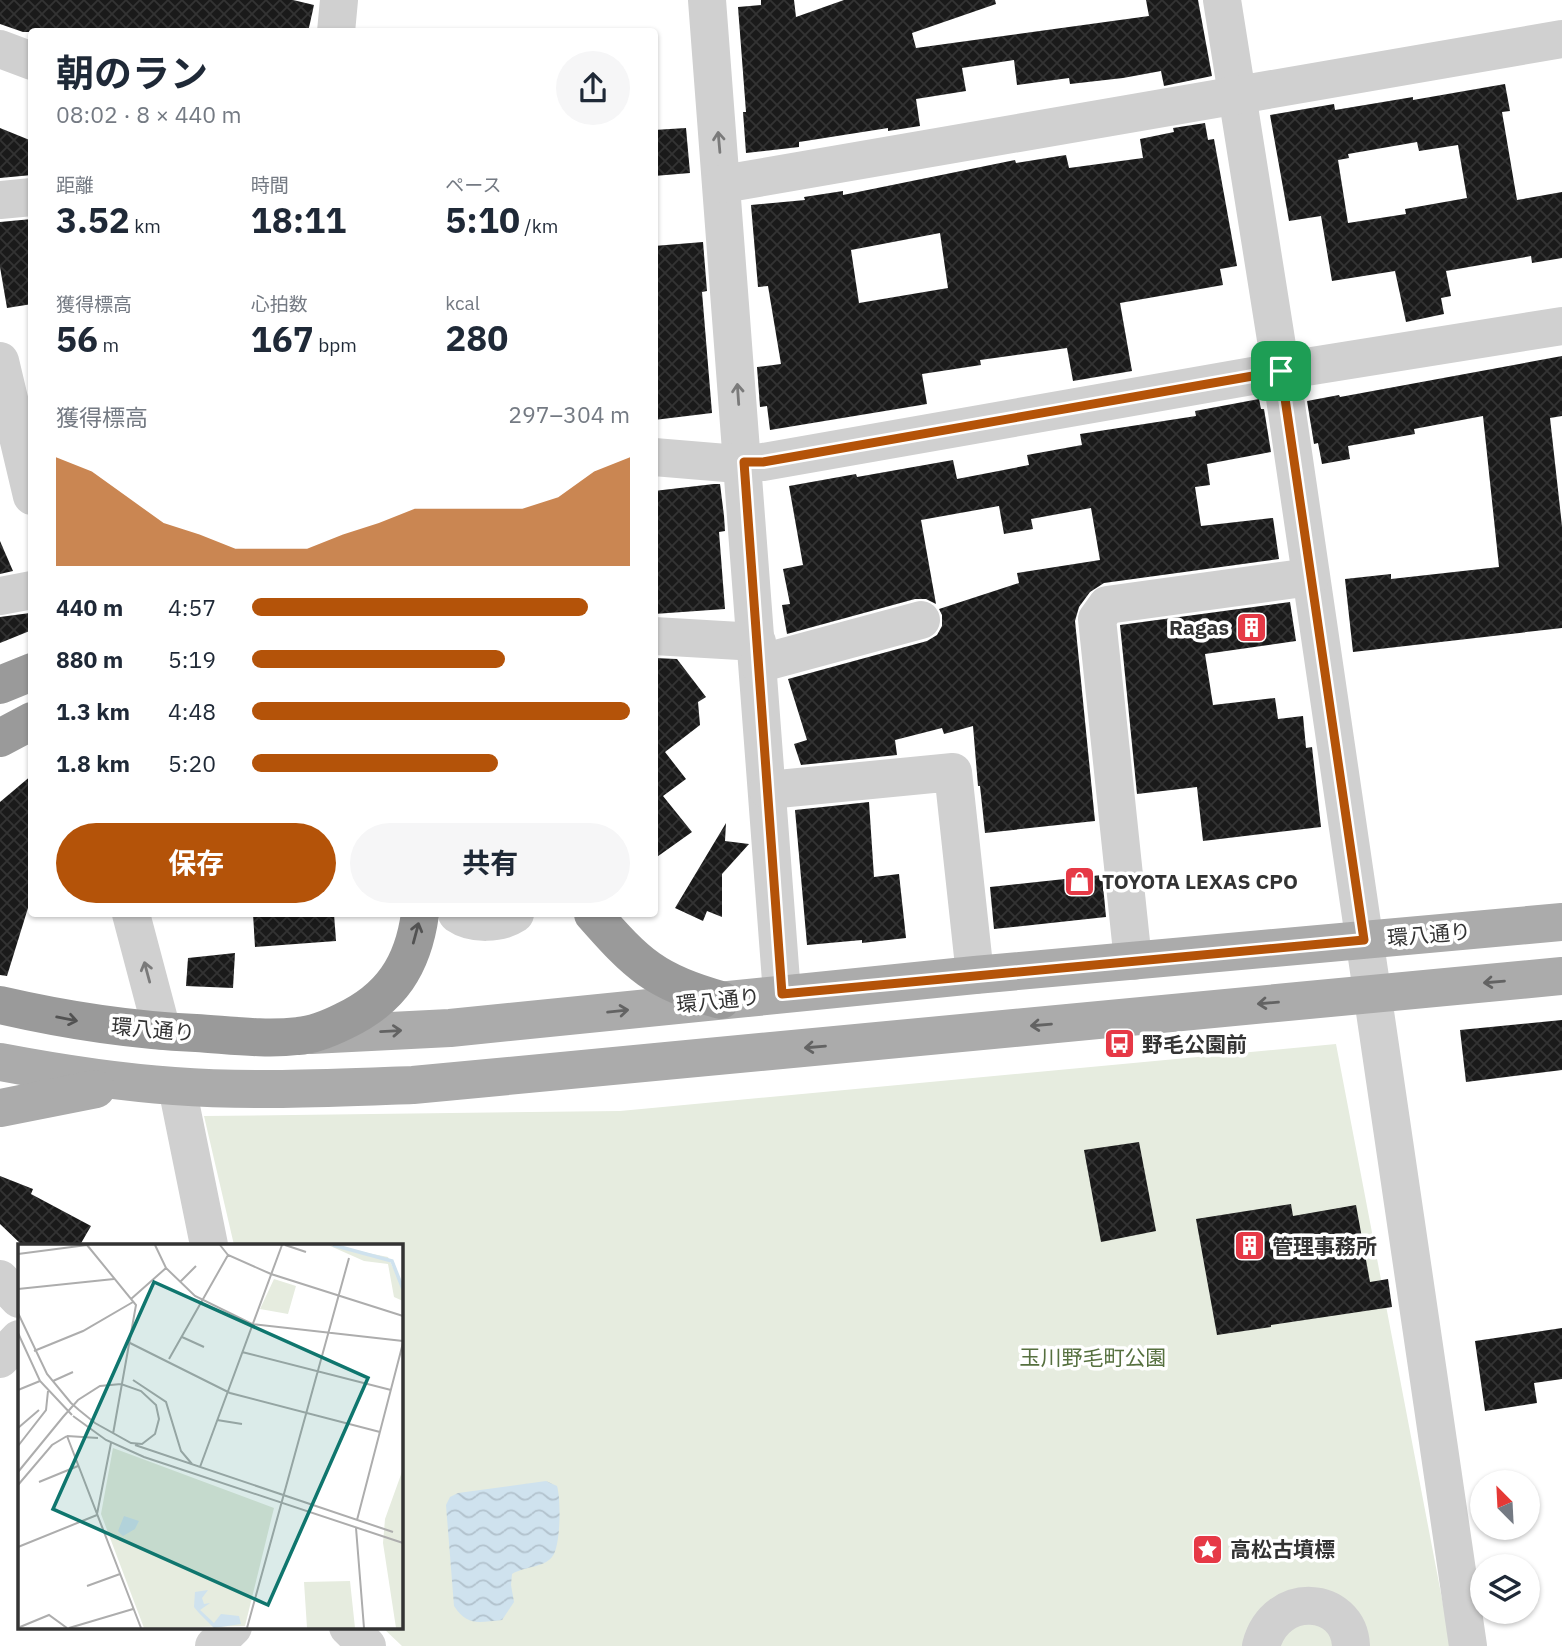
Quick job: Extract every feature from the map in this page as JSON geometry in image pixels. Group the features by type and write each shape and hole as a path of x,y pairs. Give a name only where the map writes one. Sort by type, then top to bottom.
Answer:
{"highway":[{"path":"0,685 28,674"},
{"path":"0,738 28,723"},
{"path":"299,1036 334,1026 366,1011 389,990 404,968 419,917"},
{"path":"596,917 642,966 664,980 721,1000"},
{"name":"環八通り","path":"0,1005 92,1024 162,1031 299,1036"}],"main road":[{"name":"環八通り","path":"299,1036 450,1028 975,975 1562,922"},
{"path":"0,1062 132,1083 177,1087 295,1090 413,1085 1562,976"},
{"path":"0,1108 64,1093 132,1083"}],"street":[{"path":"336,28 338,0"},
{"path":"708,0 782,994"},
{"path":"1222,0 1281,371 1468,1646"},
{"path":"723,184 1562,39"},
{"path":"0,49 28,60"},
{"path":"0,200 28,197"},
{"path":"658,457 726,464 763,462 1281,371 1562,326"},
{"path":"0,360 24,429 28,462"},
{"path":"1133,961 1097,619 1108,605 1310,577"},
{"path":"0,596 28,591"},
{"path":"658,637 758,653 921,621"},
{"path":"768,790 953,772 975,975"},
{"path":"132,917 162,1031"},
{"path":"462,917 466,920 505,921 511,917"},
{"path":"177,1087 209,1244"},
{"path":"0,1279 18,1298"},
{"path":"0,1359 18,1340"},
{"path":"1261,1646 1266,1628 1278,1615 1294,1606 1312,1605 1329,1611 1343,1623 1351,1639 1351,1646"},
{"path":"214,1646 232,1628"},
{"path":"349,1628 367,1646"}],"green space":[{"name":"玉川野毛町公園","path":"1336,1044 1451,1646 402,1646 383,1628 402,1628 402,1244 234,1244 204,1116 620,1111"}],"water":[{"path":"546,1481 557,1486 559,1501 559,1533 555,1552 548,1561 512,1574 514,1602 502,1620 469,1620 454,1606 446,1505 450,1497 458,1493"}],"building":[{"path":"0,0 293,0 314,5 309,28 28,28 28,32 23,32 0,24"},
{"path":"761,0 794,0 796,17 844,0 995,0 996,4 912,33 916,48 1149,16 1146,0 1198,0 1212,76 1164,86 1161,71 1070,84 1069,78 1017,85 1014,60 962,68 966,91 916,99 920,126 888,131 888,128 799,142 799,147 746,153 743,112 746,112 738,7 761,5"},
{"path":"1505,84 1510,111 1502,112 1517,200 1562,192 1562,258 1532,263 1531,256 1446,271 1451,296 1441,298 1444,314 1406,322 1395,271 1332,281 1321,216 1289,221 1270,115 1334,104 1335,110 1413,97 1413,100","holes":["1417,142 1419,151 1458,145 1467,198 1405,209 1406,214 1348,223 1338,160 1349,158 1348,154"]},
{"path":"1205,123 1208,140 1214,139 1237,266 1220,269 1223,285 1120,303 1132,371 1073,381 1067,348 980,360 981,365 922,374 927,404 770,430 767,406 760,407 757,367 781,364 768,286 758,287 751,205 805,200 804,197 843,191 843,195 1015,160 1016,163 1066,155 1069,168 1143,158 1140,139 1174,132 1173,128","holes":["940,233 948,288 859,303 851,250"]},
{"path":"0,128 28,139 28,175 0,178"},
{"path":"686,128 690,173 658,176 658,130"},
{"path":"28,219 28,305 7,308 0,267 0,222"},
{"path":"703,242 707,291 702,292 712,413 658,420 658,246"},
{"path":"1562,356 1562,416 1550,418 1562,526 1562,628 1353,652 1345,579 1391,574 1391,579 1499,567 1483,416 1414,429 1415,434 1348,446 1350,459 1322,464 1318,443 1314,444 1307,401"},
{"path":"1259,399 1261,409 1264,409 1271,452 1207,464 1210,485 1195,487 1201,526 1273,518 1279,559 1104,583 1090,592 1079,607 1075,621 1095,821 985,833 973,726 944,734 942,728 895,740 897,755 801,765 794,744 807,740 788,679 927,641 937,635 942,626 939,609 1019,583 1017,573 1100,560 1091,508 1031,519 1033,529 1004,534 999,506 921,520 936,604 926,599 915,599 787,634 782,605 790,604 783,569 803,565 789,486 953,460 957,479 1029,465 1027,455 1082,445 1080,434 1196,416 1195,411"},
{"path":"720,484 725,531 719,532 725,609 658,614 658,491"},
{"path":"0,541 13,571 0,574"},
{"path":"1290,602 1296,641 1205,654 1213,705 1275,698 1278,719 1303,716 1306,748 1312,747 1321,827 1203,841 1197,787 1137,794 1120,625"},
{"path":"28,613 28,632 0,643 0,617"},
{"path":"658,658 677,659 706,697 698,702 700,725 665,752 686,779 663,796 692,832 658,856"},
{"path":"28,778 28,908 7,976 0,975 0,802"},
{"path":"869,802 874,877 899,874 906,938 807,945 795,810"},
{"path":"726,823 725,841 749,844 722,874 722,917 707,911 703,921 675,908"},
{"path":"1102,875 1106,917 994,929 990,887"},
{"path":"253,917 334,917 336,941 255,947"},
{"path":"235,953 233,988 186,986 188,958"},
{"path":"1562,1020 1562,1070 1466,1082 1460,1030"},
{"path":"1139,1142 1156,1231 1101,1242 1084,1150"},
{"path":"0,1176 33,1189 31,1194 91,1226 81,1244 21,1244 0,1224"},
{"path":"1291,1204 1293,1216 1356,1205 1370,1282 1388,1279 1392,1307 1217,1335 1196,1219"},
{"path":"1562,1328 1562,1379 1534,1383 1537,1403 1485,1411 1475,1341"}],"place":[{"name":"Ragas","path":"1252,627"},
{"name":"TOYOTA LEXAS CPO","path":"1079,881"},
{"name":"野毛公園前","path":"1119,1044"},
{"name":"管理事務所","path":"1249,1246"},
{"name":"高松古墳標","path":"1207,1549"}],"route":[{"path":"1281,371 1364,940 782,994 744,462 763,462 1281,371"}]}
